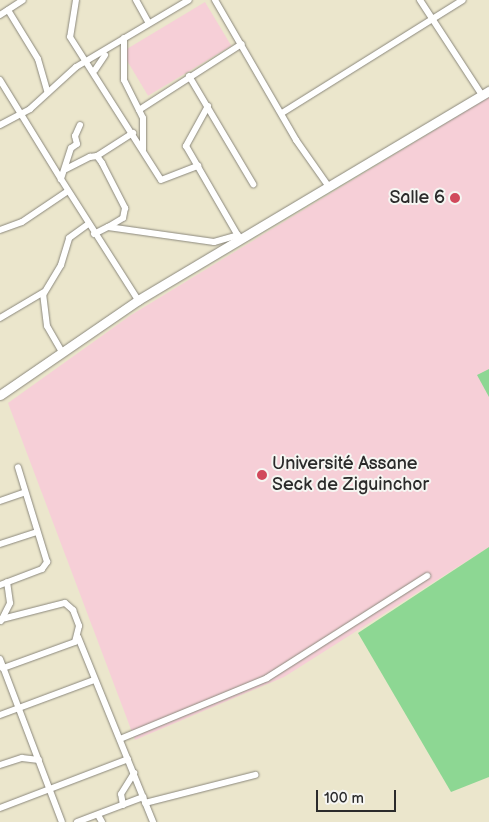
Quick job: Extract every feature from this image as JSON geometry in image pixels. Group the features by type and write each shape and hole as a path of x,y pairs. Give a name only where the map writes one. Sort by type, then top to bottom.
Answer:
{"street":[{"path":"0,15 23,0"},
{"path":"76,0 68,31 86,61 95,70 161,180 198,166"},
{"path":"136,0 149,23"},
{"path":"0,125 20,114 86,61 107,52 124,38 189,0"},
{"path":"215,0 328,187"},
{"path":"0,395 138,300 239,238 486,93 420,0"},
{"path":"282,113 463,0"},
{"path":"8,10 38,59 48,93"},
{"path":"124,38 124,80 139,110 145,128 143,150"},
{"path":"139,110 242,44"},
{"path":"95,70 107,52"},
{"path":"190,76 253,184"},
{"path":"0,80 94,234 138,300"},
{"path":"208,106 186,144 239,238"},
{"path":"0,119 10,120"},
{"path":"62,179 71,148 78,144 75,136 80,124"},
{"path":"66,169 97,156 133,133"},
{"path":"94,234 123,218 125,208 97,156"},
{"path":"0,230 22,222 68,191"},
{"path":"0,318 44,292 61,265 69,238 88,224"},
{"path":"108,227 214,242 239,238"},
{"path":"44,292 47,326 62,352"},
{"path":"0,585 45,567 23,492 18,467"},
{"path":"0,500 23,492"},
{"path":"0,544 36,532"},
{"path":"120,739 267,678 427,576"},
{"path":"1,621 11,598 7,582"},
{"path":"1,621 65,604 73,610 78,637 94,680 153,822"},
{"path":"3,668 78,637"},
{"path":"0,659 20,707 62,822"},
{"path":"0,715 94,680"},
{"path":"0,765 22,758 39,760"},
{"path":"0,808 128,759"},
{"path":"123,805 122,791 134,773"},
{"path":"77,822 123,805 256,775"},
{"path":"98,815 102,822"}],"shaded area":[{"path":"205,2 231,46 148,96 122,52"},
{"name":"Université Assane Seck de Ziguinchor","path":"489,97 489,547 284,677 135,740 8,403 131,315"}],"green space":[{"path":"489,369 489,397 477,375"},
{"path":"489,547 489,777 451,792 358,633"}],"place":[{"name":"Salle 6","path":"455,198"},
{"name":"Université Assane Seck de Ziguinchor","path":"262,475"}]}
